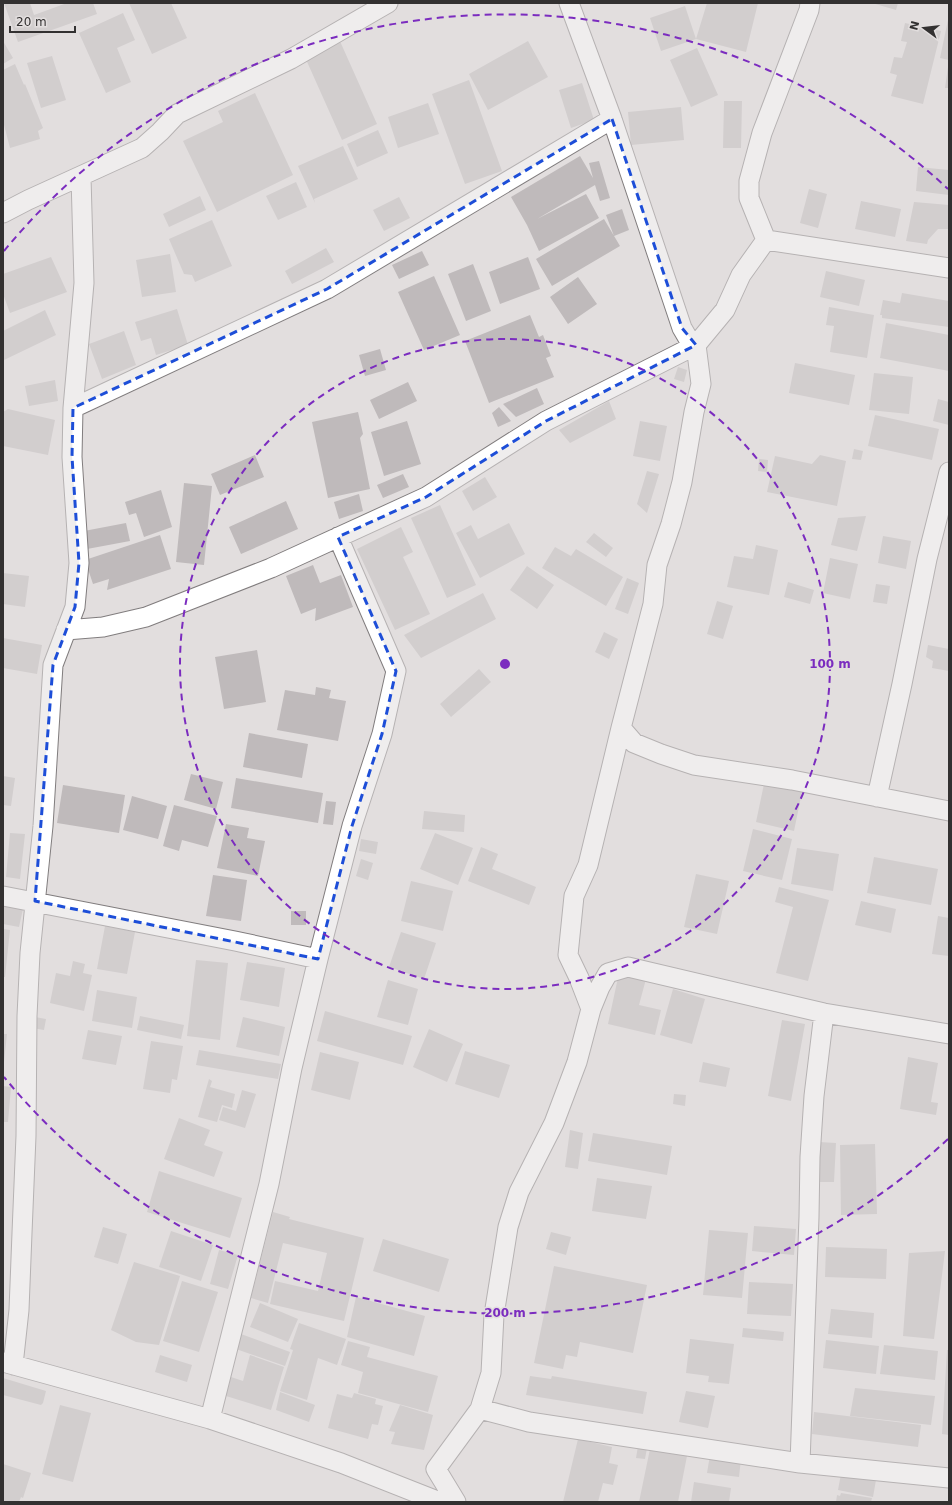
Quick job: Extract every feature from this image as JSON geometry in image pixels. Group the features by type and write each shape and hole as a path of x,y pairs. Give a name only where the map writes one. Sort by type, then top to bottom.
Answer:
{"street":[{"path":"3,213 142,148 178,114 291,59 388,3"},
{"path":"569,3 612,119 682,328 689,340 696,345 701,384 694,412 682,482 671,524 657,565 653,604 588,865 574,896 568,955 579,978 590,1009"},
{"path":"766,240 749,198 749,181 762,133 809,10 810,3"},
{"path":"73,408 327,289 612,119"},
{"path":"81,177 84,283 73,408 72,457 80,563 75,606 54,665 43,826 30,953 27,1016 26,1136 19,1310 8,1363 210,1419 341,1463 440,1502"},
{"path":"766,240 949,268"},
{"path":"66,630 103,627 146,617 271,568 426,497 546,421 696,345 726,310 741,276 766,240"},
{"path":"877,798 927,559 949,472"},
{"path":"210,1419 269,1184 292,1068 318,959 352,826 382,734 396,670 338,537"},
{"path":"621,728 634,743 694,765 792,780 949,811"},
{"path":"3,896 235,941 318,959"},
{"path":"456,1502 436,1469 480,1409 491,1373 494,1315 508,1227 519,1192 554,1123 565,1096 577,1062 590,1009 600,986 608,973 628,967 824,1013 949,1034"},
{"path":"800,1463 810,1157 814,1096 824,1013"},
{"path":"480,1409 529,1422 800,1463 949,1478"}],"highlighted area":[{"path":"612,119 682,328 696,345 546,421 426,497 338,537 396,671 382,734 352,826 318,959 35,901 53,665 75,607 79,563 72,457 73,408 327,289"}],"building":[{"path":"4,3 30,3 34,15 67,3 93,3 97,14 18,42"},
{"path":"129,3 171,3 187,38 152,54"},
{"path":"707,3 758,3 746,52 696,39"},
{"path":"872,3 898,3 896,10"},
{"path":"685,6 696,39 661,51 650,18"},
{"path":"123,13 135,40 117,48 131,82 106,93 79,33"},
{"path":"949,20 949,60 940,58"},
{"path":"905,23 941,31 923,104 891,96 897,75 890,73 894,57 902,58 907,42 901,41"},
{"path":"339,39 377,124 342,140 304,55"},
{"path":"3,41 13,58 3,64"},
{"path":"528,41 548,77 488,110 469,74"},
{"path":"697,48 718,95 691,107 670,60"},
{"path":"52,56 66,100 41,108 27,63"},
{"path":"15,64 43,128 38,131 40,139 10,148 3,121 3,70"},
{"path":"948,67 949,88 945,88"},
{"path":"469,80 502,171 465,184 432,94"},
{"path":"582,83 594,120 571,128 559,90"},
{"path":"255,93 293,175 217,212 183,141 223,122 218,111"},
{"path":"724,101 742,101 741,148 723,148"},
{"path":"428,103 439,134 398,148 388,117"},
{"path":"681,107 684,140 631,145 628,112"},
{"path":"378,130 388,153 357,167 347,144"},
{"path":"343,146 358,179 314,199 315,203 298,166"},
{"path":"580,156 593,178 589,163 599,161 610,198 600,201 595,185 537,219 586,194 599,218 539,251 527,225 511,197"},
{"path":"918,167 949,170 949,195 916,191"},
{"path":"296,182 307,207 278,220 266,196"},
{"path":"809,189 827,194 818,228 800,223"},
{"path":"200,196 206,210 169,227 163,214"},
{"path":"399,197 410,218 384,231 373,210"},
{"path":"861,201 901,209 895,237 855,229"},
{"path":"914,202 949,205 949,229 938,229 928,240 927,244 906,241"},
{"path":"622,209 629,230 614,236 606,215"},
{"path":"604,219 620,246 552,286 536,259"},
{"path":"212,220 232,266 195,282 192,275 184,274 169,239"},
{"path":"326,248 334,262 292,284 285,271"},
{"path":"422,251 429,265 399,279 392,265"},
{"path":"170,254 176,292 142,297 136,260"},
{"path":"51,257 67,292 10,313 3,294 3,274"},
{"path":"528,257 540,289 500,304 489,272"},
{"path":"473,264 491,311 466,321 448,274"},
{"path":"826,271 865,280 859,306 820,297"},
{"path":"434,276 460,335 424,350 398,292"},
{"path":"578,277 597,304 568,324 550,297"},
{"path":"902,293 949,301 949,327 882,318 882,315 880,315 883,300 900,303"},
{"path":"829,307 874,315 867,358 830,352 834,326 826,325"},
{"path":"177,309 188,345 156,355 151,338 141,341 135,322"},
{"path":"45,310 56,335 4,360 3,331"},
{"path":"530,315 539,337 543,335 551,356 546,358 554,377 489,403 465,341"},
{"path":"886,323 949,335 949,371 880,358"},
{"path":"124,331 136,365 102,379 89,344"},
{"path":"380,349 386,370 365,376 359,355"},
{"path":"795,363 855,375 849,405 789,393"},
{"path":"678,367 687,370 684,382 674,379"},
{"path":"874,373 913,377 909,414 869,410"},
{"path":"55,380 58,401 29,406 25,386"},
{"path":"408,382 417,401 379,419 370,400"},
{"path":"537,388 544,404 516,417 503,404"},
{"path":"938,399 949,402 949,425 933,421"},
{"path":"609,401 616,419 570,443 559,430"},
{"path":"499,407 511,421 498,427 492,413"},
{"path":"8,409 55,420 48,455 3,446 3,412"},
{"path":"358,412 363,434 360,438 370,489 328,498 312,422"},
{"path":"875,415 939,429 932,460 868,446"},
{"path":"407,421 421,464 384,476 371,432"},
{"path":"640,421 667,426 660,461 633,456"},
{"path":"854,449 863,451 861,460 852,459"},
{"path":"255,455 264,477 220,495 211,474"},
{"path":"820,455 846,461 837,506 767,492 775,456 812,464"},
{"path":"759,459 768,460 767,472 758,471"},
{"path":"647,471 659,474 647,513 637,504"},
{"path":"403,474 409,487 383,498 377,485"},
{"path":"485,477 497,497 473,511 462,491"},
{"path":"184,483 212,486 204,565 176,562"},
{"path":"161,490 172,527 144,537 136,513 129,515 125,502"},
{"path":"359,494 363,511 339,519 334,502"},
{"path":"286,501 298,529 241,554 229,527"},
{"path":"440,505 476,585 447,598 411,518"},
{"path":"866,516 857,551 831,545 838,518"},
{"path":"126,523 130,541 87,549 84,531"},
{"path":"509,523 525,554 480,578 456,533 471,525 478,539"},
{"path":"401,527 413,552 403,557 430,614 395,630 357,549"},
{"path":"594,533 613,548 606,557 586,542"},
{"path":"160,535 171,569 107,590 109,579 93,584 85,560"},
{"path":"883,536 911,541 906,569 878,563"},
{"path":"756,545 778,550 769,595 727,587 734,556 753,559"},
{"path":"555,547 571,556 576,549 623,577 606,606 542,568"},
{"path":"830,558 858,564 850,599 823,593"},
{"path":"313,565 320,583 341,575 353,607 315,621 316,608 301,614 286,576"},
{"path":"527,566 554,585 537,609 510,590"},
{"path":"3,573 29,576 25,607 3,604"},
{"path":"627,578 639,583 628,614 615,609"},
{"path":"788,582 814,590 810,604 784,597"},
{"path":"876,584 890,586 887,604 873,602"},
{"path":"483,593 496,619 421,658 404,635"},
{"path":"717,601 733,606 723,639 707,634"},
{"path":"604,632 618,639 609,659 595,652"},
{"path":"3,638 42,645 37,674 3,668"},
{"path":"928,645 949,649 949,671 932,668 933,661 926,657"},
{"path":"257,650 266,702 224,709 215,657"},
{"path":"479,669 491,682 451,717 440,704"},
{"path":"316,687 331,690 329,698 346,701 338,741 277,730 285,690 315,695"},
{"path":"249,733 308,744 302,778 243,767"},
{"path":"191,774 223,782 216,809 184,800"},
{"path":"3,776 15,778 11,806 3,805"},
{"path":"236,778 323,793 318,823 231,808"},
{"path":"764,784 802,792 794,831 756,822"},
{"path":"63,785 125,795 119,833 57,823"},
{"path":"132,796 167,806 158,839 123,830"},
{"path":"326,801 336,802 333,825 323,824"},
{"path":"174,805 217,816 208,847 182,840 179,851 163,846"},
{"path":"424,811 465,815 464,832 422,829"},
{"path":"226,824 249,828 247,838 265,841 258,876 217,868"},
{"path":"753,829 792,839 782,880 743,871"},
{"path":"10,833 25,834 20,879 6,877"},
{"path":"435,833 473,848 458,885 420,869"},
{"path":"361,839 378,842 376,854 359,851"},
{"path":"481,847 498,854 492,869 536,887 529,905 468,881"},
{"path":"797,848 839,854 833,891 791,884"},
{"path":"874,857 938,869 931,905 867,893"},
{"path":"361,859 373,863 368,880 356,876"},
{"path":"696,874 729,881 717,934 684,927"},
{"path":"213,875 247,880 241,921 206,916"},
{"path":"411,881 453,891 443,931 401,921"},
{"path":"779,887 829,900 808,981 776,973 793,907 775,902"},
{"path":"861,901 896,909 891,933 855,925"},
{"path":"3,905 23,909 19,927 3,924"},
{"path":"291,911 306,911 306,925 291,925"},
{"path":"938,916 949,918 949,956 932,954"},
{"path":"105,926 135,932 127,974 97,969"},
{"path":"3,929 10,930 5,977 3,977"},
{"path":"401,932 436,943 424,979 389,967"},
{"path":"196,960 228,963 220,1040 187,1036"},
{"path":"73,961 85,964 83,973 92,975 84,1011 50,1003 56,973 70,976"},
{"path":"247,962 285,968 279,1007 240,1000"},
{"path":"619,973 646,979 639,1005 661,1010 655,1035 608,1024"},
{"path":"388,980 418,989 408,1025 377,1017"},
{"path":"673,989 705,999 692,1044 660,1035"},
{"path":"97,990 137,997 132,1028 92,1021"},
{"path":"325,1011 412,1036 403,1065 317,1041"},
{"path":"140,1016 184,1025 181,1039 137,1030"},
{"path":"35,1017 46,1019 44,1030 32,1028"},
{"path":"243,1017 285,1027 279,1056 236,1047"},
{"path":"782,1020 805,1024 791,1101 768,1096"},
{"path":"429,1029 463,1044 447,1082 413,1067"},
{"path":"88,1030 122,1036 116,1065 82,1059"},
{"path":"3,1034 7,1034 4,1062 3,1062"},
{"path":"151,1041 183,1046 177,1080 172,1079 170,1093 143,1089"},
{"path":"199,1050 281,1064 278,1079 196,1065"},
{"path":"465,1051 510,1065 499,1098 455,1084"},
{"path":"320,1052 359,1062 350,1100 311,1090"},
{"path":"908,1057 938,1063 931,1102 938,1103 936,1115 900,1109"},
{"path":"703,1062 730,1068 726,1087 699,1082"},
{"path":"209,1079 212,1081 210,1087 235,1094 232,1108 222,1105 217,1122 198,1117"},
{"path":"3,1086 11,1087 8,1122 3,1122"},
{"path":"242,1090 256,1094 245,1128 219,1120 223,1107 236,1111"},
{"path":"674,1094 686,1095 685,1106 673,1104"},
{"path":"179,1118 210,1130 204,1145 223,1152 214,1177 164,1159"},
{"path":"570,1130 583,1133 578,1169 565,1167"},
{"path":"593,1133 672,1146 667,1175 588,1161"},
{"path":"819,1142 836,1143 834,1182 817,1182"},
{"path":"875,1144 877,1214 841,1215 840,1145"},
{"path":"159,1171 242,1198 230,1238 147,1212"},
{"path":"597,1178 652,1186 646,1219 592,1211"},
{"path":"273,1212 290,1217 289,1219 364,1238 344,1321 270,1304 275,1281 318,1291 327,1253 283,1243 268,1303 251,1298"},
{"path":"754,1226 796,1229 794,1255 752,1251"},
{"path":"103,1227 127,1234 118,1264 94,1257"},
{"path":"709,1230 748,1233 742,1298 703,1295"},
{"path":"171,1231 213,1245 201,1281 159,1267"},
{"path":"551,1232 571,1237 566,1255 546,1249"},
{"path":"383,1239 449,1259 439,1292 373,1271"},
{"path":"826,1247 887,1249 886,1279 825,1277"},
{"path":"219,1250 238,1255 228,1289 210,1284"},
{"path":"945,1251 934,1339 903,1336 909,1253"},
{"path":"134,1262 180,1276 159,1345 136,1342 111,1330"},
{"path":"554,1266 647,1285 633,1353 580,1342 577,1357 566,1355 563,1369 534,1363"},
{"path":"182,1281 218,1292 199,1352 163,1341"},
{"path":"749,1282 793,1284 791,1316 747,1314"},
{"path":"356,1297 425,1316 414,1356 347,1337"},
{"path":"260,1303 298,1319 288,1342 250,1327"},
{"path":"831,1309 874,1313 872,1338 828,1334"},
{"path":"299,1323 346,1339 337,1365 318,1358 307,1400 280,1391 293,1350 290,1349"},
{"path":"743,1328 784,1332 783,1341 742,1337"},
{"path":"241,1334 290,1352 285,1366 236,1349"},
{"path":"690,1339 734,1344 729,1384 708,1382 709,1376 686,1373"},
{"path":"826,1340 879,1346 876,1374 823,1368"},
{"path":"348,1341 370,1347 367,1357 438,1376 428,1412 358,1393 363,1372 341,1365"},
{"path":"884,1345 938,1351 935,1380 880,1374"},
{"path":"947,1350 949,1350 949,1435 942,1434"},
{"path":"160,1355 192,1365 187,1382 155,1372"},
{"path":"250,1355 284,1367 271,1410 226,1396 231,1377 243,1381"},
{"path":"530,1376 551,1379 552,1376 647,1392 643,1414 526,1395"},
{"path":"3,1378 46,1391 43,1403 41,1405 3,1395"},
{"path":"855,1388 935,1396 931,1425 850,1416"},
{"path":"686,1391 715,1396 708,1428 679,1422"},
{"path":"280,1392 315,1405 309,1422 276,1410"},
{"path":"354,1393 376,1399 375,1404 383,1406 378,1425 372,1424 368,1439 328,1428 337,1394 352,1398"},
{"path":"60,1405 91,1413 73,1482 42,1474"},
{"path":"400,1405 433,1415 424,1450 391,1444 395,1432 389,1431"},
{"path":"814,1412 921,1425 918,1447 812,1434"},
{"path":"578,1439 612,1447 609,1463 618,1465 613,1485 603,1483 598,1502 563,1502"},
{"path":"638,1446 647,1448 645,1459 636,1458"},
{"path":"650,1449 687,1456 678,1502 639,1502"},
{"path":"710,1455 741,1459 739,1477 707,1473"},
{"path":"3,1464 31,1473 23,1498 21,1497 19,1502 3,1502"},
{"path":"841,1474 876,1480 873,1497 838,1490"},
{"path":"694,1482 731,1488 729,1502 691,1502"},
{"path":"841,1493 872,1498 871,1502 836,1502 837,1495 840,1496"}]}
